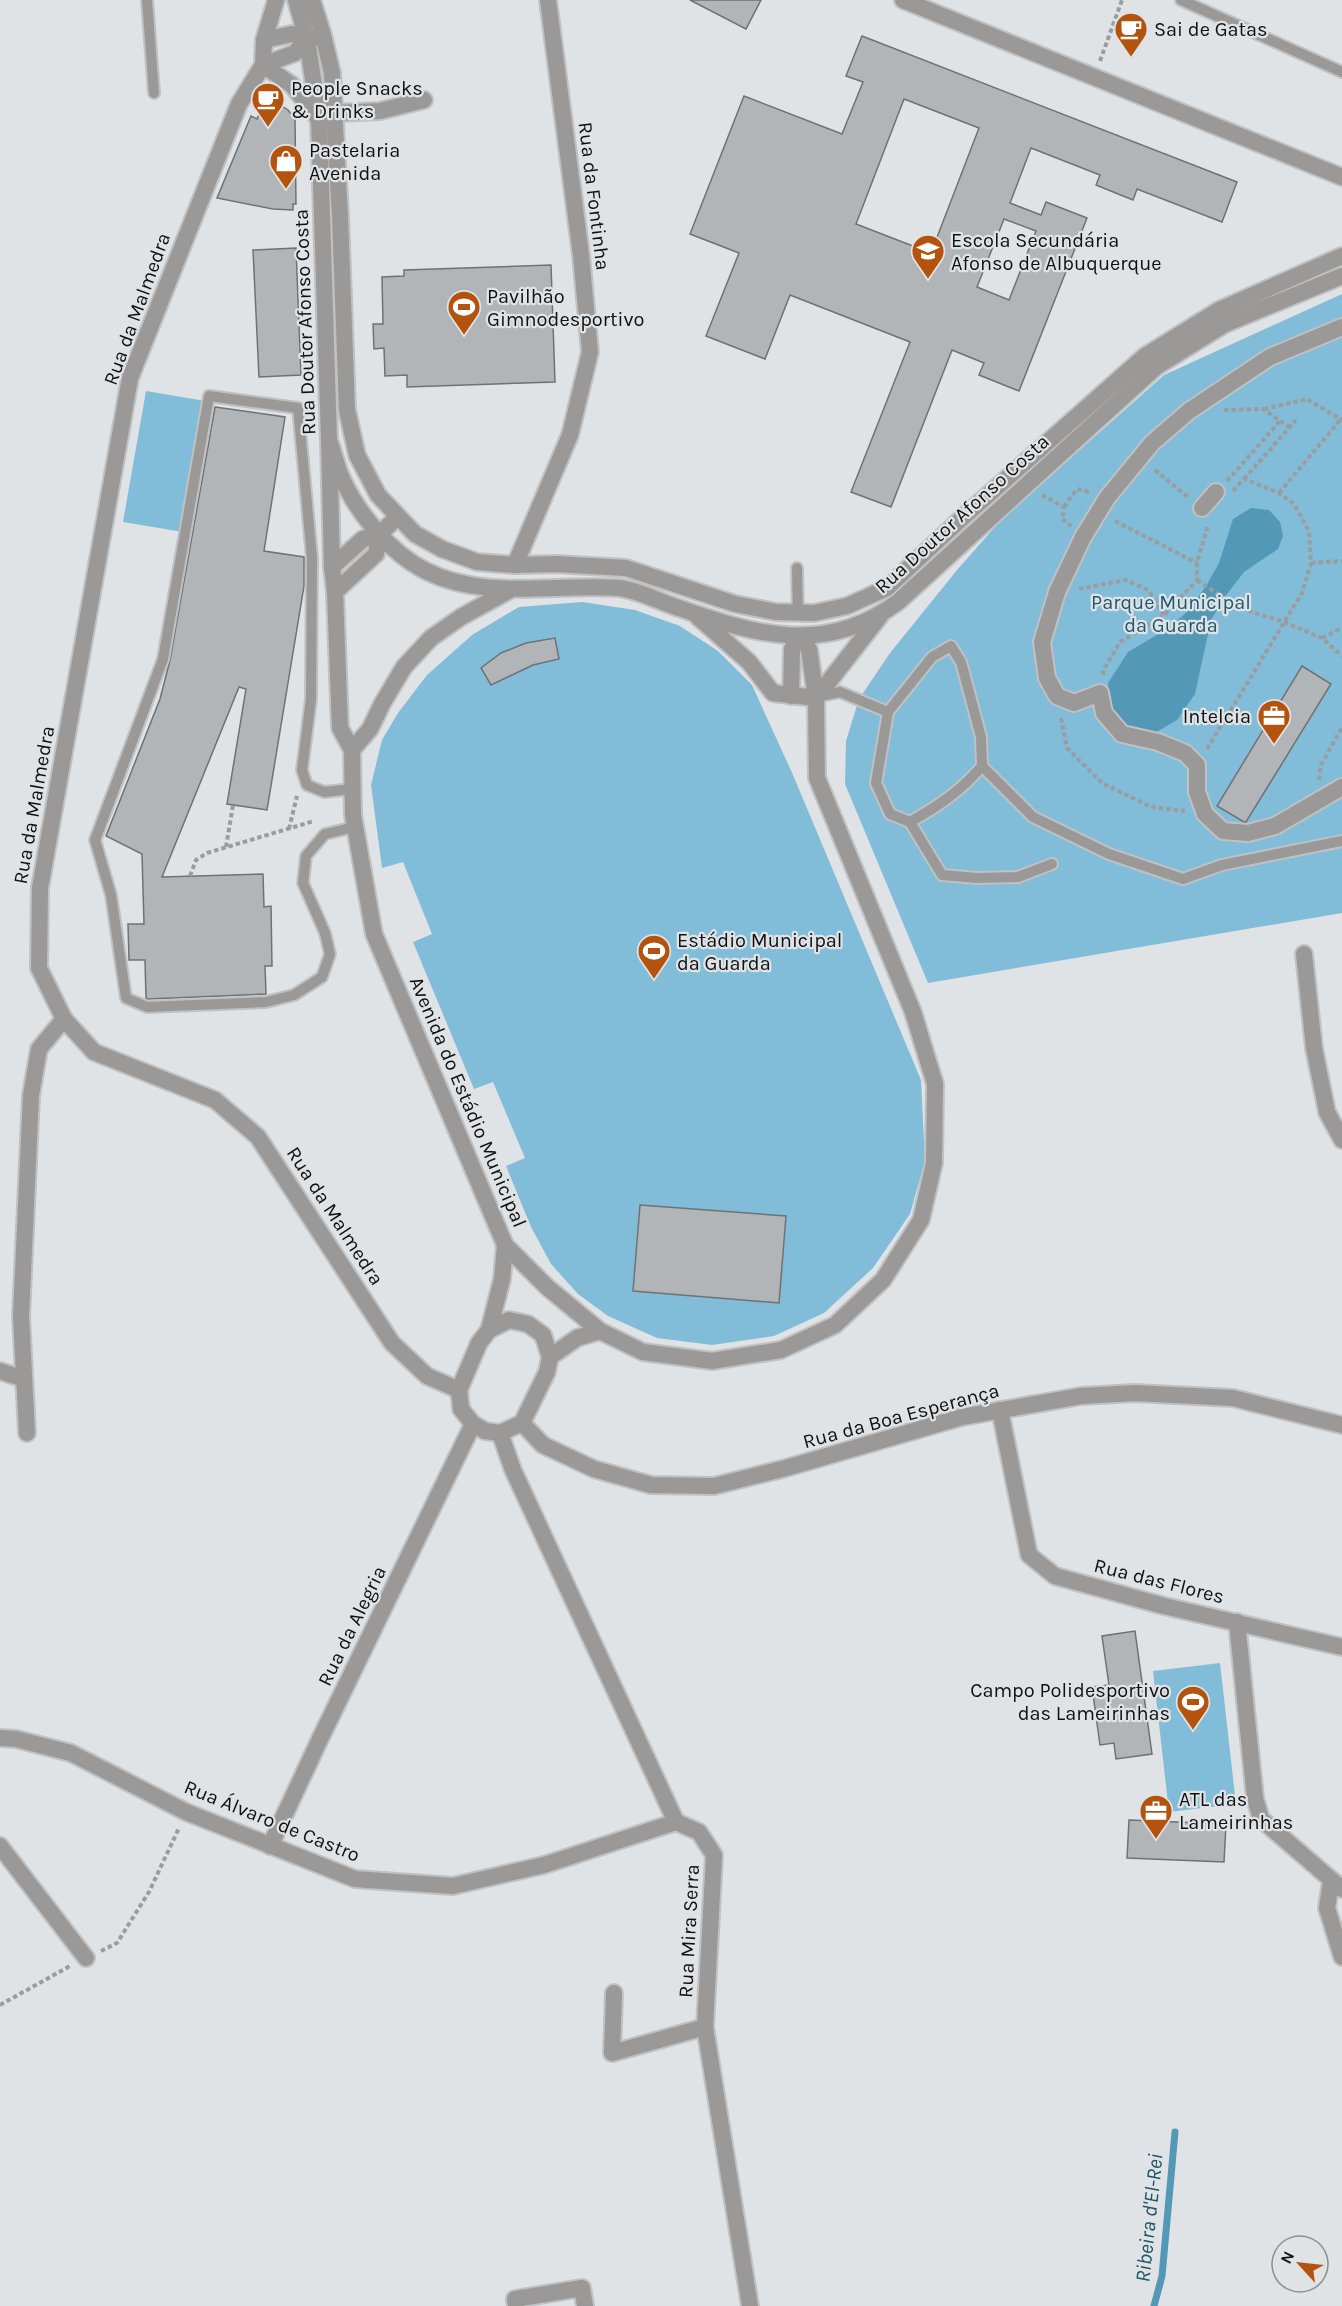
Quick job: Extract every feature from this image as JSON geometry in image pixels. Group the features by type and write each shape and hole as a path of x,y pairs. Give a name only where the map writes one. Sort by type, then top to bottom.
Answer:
{"street":[{"name":"Rua da Malmedra","path":"276,0 264,40 263,65 239,104 130,378 40,888 39,968 64,1019 94,1052 215,1100 258,1137 392,1343 427,1376 459,1390"},
{"name":"Rua Doutor Afonso Costa","path":"296,0 332,74 326,116 329,440 340,475 361,510 380,534 426,571 458,583 510,590 557,586 621,589 694,614 760,633 799,637 843,630 880,616 898,602 1156,367 1225,324 1342,276"},
{"name":"Rua Doutor Afonso Costa","path":"312,0 315,37"},
{"name":"Rua da Fontinha","path":"515,565 570,435 590,352 581,255 548,0"},
{"path":"903,0 1340,174"},
{"path":"264,40 292,34 315,37"},
{"path":"263,65 295,53 315,37"},
{"path":"263,65 292,85 326,116 380,111 424,100"},
{"name":"Rua Doutor Afonso Costa","path":"326,116 347,410 357,455 378,495 397,517 415,534 442,549 477,562 626,568 735,604 776,612 798,614 847,606 887,588 961,519 1145,356 1218,310 1342,256"},
{"path":"1342,327 1270,357 1189,411 1152,443 1107,498 1083,537 1057,592 1042,642 1047,678 1057,696 1074,704 1100,693 1104,713 1122,734 1158,742 1185,753 1197,765 1197,792 1205,814 1223,831 1248,833 1275,826 1342,787"},
{"name":"Avenida do Estádio Municipal","path":"329,440 332,567 340,728 352,750 356,827 374,934 505,1245 547,1287 600,1331 644,1352 712,1361 781,1350 835,1325 883,1280 921,1220 934,1163 935,1084 913,1012 817,778 816,698 809,649 799,637"},
{"path":"1201,508 1223,493"},
{"path":"332,567 363,539 380,534 397,517"},
{"path":"335,592 376,554 380,534"},
{"path":"352,750 370,729 404,667 431,638 461,617 510,590"},
{"path":"694,614 749,662 773,693 816,698 880,616"},
{"path":"791,696 792,649 799,637 798,614"},
{"path":"1304,954 1314,1048 1327,1112 1342,1140"},
{"path":"27,1433 21,1316 31,1095 39,1049 64,1019"},
{"path":"489,1330 509,1320 528,1324 543,1335 550,1357 547,1372 522,1423 500,1433 485,1431 473,1425 461,1410 459,1390 479,1343 489,1330 502,1279 505,1245"},
{"path":"550,1357 577,1338 600,1331"},
{"path":"0,1371 24,1379"},
{"name":"Rua da Boa Esperança","path":"522,1423 543,1445 594,1469 651,1485 714,1486 786,1468 962,1417 1081,1396 1146,1394 1233,1398 1342,1425"},
{"name":"Rua das Flores","path":"1000,1410 1029,1555 1055,1576 1164,1606 1237,1622 1255,1798 1261,1819 1337,1885"},
{"name":"Rua da Alegria","path":"270,1846 473,1425"},
{"path":"500,1433 518,1481 676,1822"},
{"path":"1237,1622 1342,1647"},
{"name":"Rua Álvaro de Castro","path":"0,1738 16,1739 71,1753 186,1812 355,1879 453,1886 544,1864 676,1822"},
{"name":"Rua Mira Serra","path":"676,1822 699,1832 714,1855 705,2027 750,2306"},
{"path":"0,1846 86,1958"},
{"path":"1337,1885 1327,1908 1342,1956"},
{"path":"615,1993 612,2053 705,2027"},
{"path":"516,2306 515,2299 582,2288 585,2306"}],"lane":[{"path":"147,0 154,93"},
{"path":"1181,0 1342,72"},
{"path":"353,789 324,792 308,785 302,770 311,699 312,558 298,408 209,396 163,659 95,840 111,895 126,998 147,1007 266,1002 294,995 322,976 330,954 325,933 303,883 306,856 325,834 356,827"},
{"path":"797,568 798,614"},
{"path":"1052,864 1018,877 977,878 942,875 910,822 890,814 876,783 888,712 932,657 951,645 961,662 981,737 982,766 1033,818 1109,854 1183,879 1222,866 1342,841"},
{"path":"816,698 840,692 888,712"},
{"path":"910,822 944,802 968,782 982,766"}],"path":[{"path":"1108,39 1122,0"},
{"path":"1221,410 1263,409 1307,399 1342,419 1279,493"},
{"path":"1263,409 1289,427"},
{"path":"1223,493 1244,478 1296,420"},
{"path":"1223,493 1280,421"},
{"path":"1100,693 1104,669 1120,642 1164,615 1197,580 1201,508 1140,458"},
{"path":"1197,765 1302,593 1311,563 1309,531 1294,504 1279,493 1244,478"},
{"path":"1083,537 1062,519 1064,507 1077,489 1107,498"},
{"path":"1034,491 1064,507"},
{"path":"1097,513 1197,563"},
{"path":"1311,563 1342,561"},
{"path":"1057,592 1126,580 1148,590 1164,615"},
{"path":"1197,580 1239,608 1284,622 1322,638 1342,656"},
{"path":"1322,638 1342,628"},
{"path":"1057,696 1067,748 1102,783 1151,807 1205,814"},
{"path":"1316,802 1321,765 1342,727"},
{"path":"289,829 297,795 308,785"},
{"path":"226,847 233,805"},
{"path":"190,876 196,860 207,853 316,821"},
{"path":"0,2005 117,1943 148,1892 186,1812"}],"green space":[{"name":"Parque Municipal da Guarda","path":"1342,294 1342,913 928,983 845,784 846,741 859,699 890,653 1001,520 1164,375"},
{"path":"146,391 205,401 183,532 123,522"},
{"name":"Estádio Municipal da Guarda","path":"582,602 635,610 680,626 718,651 752,685 793,775 921,1080 925,1161 910,1214 873,1268 824,1313 774,1336 712,1345 657,1338 608,1316 578,1294 551,1264 531,1227 506,1166 525,1158 493,1082 474,1089 413,942 432,934 403,862 382,868 371,785 382,740 398,713 427,675 472,635 519,607"},
{"name":"Campo Polidesportivo das Lameirinhas","path":"1220,1663 1236,1804 1169,1812 1153,1671"}],"shaded area":[{"path":"1251,508 1269,510 1280,522 1283,536 1278,549 1244,572 1211,620 1195,694 1177,720 1153,734 1126,728 1110,708 1108,683 1128,652 1170,627 1188,611 1219,563 1233,519"}],"building":[{"path":"690,0 761,0 746,29"},
{"path":"862,36 1237,182 1222,222 1137,189 1133,200 1096,185 1100,175 1031,148 1010,203 1041,215 1046,202 1087,218 1019,391 979,375 984,363 952,350 891,507 851,492 910,342 790,295 765,359 706,336 739,253 690,234 744,96 842,134 863,82 846,76","holes":["904,99 979,128 931,253 856,224","1004,219 1036,231 1009,300 977,287"]},
{"path":"279,104 295,119 296,204 293,204 293,210 273,209 217,198 251,116 257,119 262,107"},
{"path":"296,248 301,375 259,377 253,250"},
{"name":"Pavilhão Gimnodesportivo","path":"551,265 555,382 407,387 407,375 385,376 384,348 374,349 373,324 383,324 382,277 404,276 404,270"},
{"path":"215,407 285,417 264,551 304,557 304,586 267,810 227,804 246,689 239,687 162,877 263,874 264,907 271,906 272,966 265,966 266,994 148,999 146,998 145,960 129,960 128,924 144,924 142,854 106,836 160,699 170,660"},
{"path":"555,638 559,659 533,665 491,685 481,668 501,653 526,643"},
{"name":"Intelcia","path":"1302,666 1331,684 1244,822 1217,806"},
{"path":"640,1205 786,1216 779,1303 633,1291"},
{"path":"1135,1631 1152,1754 1116,1759 1114,1743 1100,1745 1092,1687 1109,1685 1102,1636"},
{"path":"1129,1820 1226,1824 1224,1862 1127,1858"}],"waterway":[{"name":"Ribeira d'El-Rei","path":"1154,2306 1162,2276 1175,2132"}],"place":[{"name":"Sai de Gatas","path":"1131,58"},
{"name":"People Snacks & Drinks","path":"268,128"},
{"name":"Pastelaria Avenida","path":"286,190"},
{"name":"Escola Secundária Afonso de Albuquerque","path":"928,280"},
{"name":"Pavilhão Gimnodesportivo","path":"464,336"},
{"name":"Intelcia","path":"1274,745"},
{"name":"Estádio Municipal da Guarda","path":"654,980"},
{"name":"Campo Polidesportivo das Lameirinhas","path":"1193,1731"},
{"name":"ATL das Lameirinhas","path":"1156,1840"}]}
